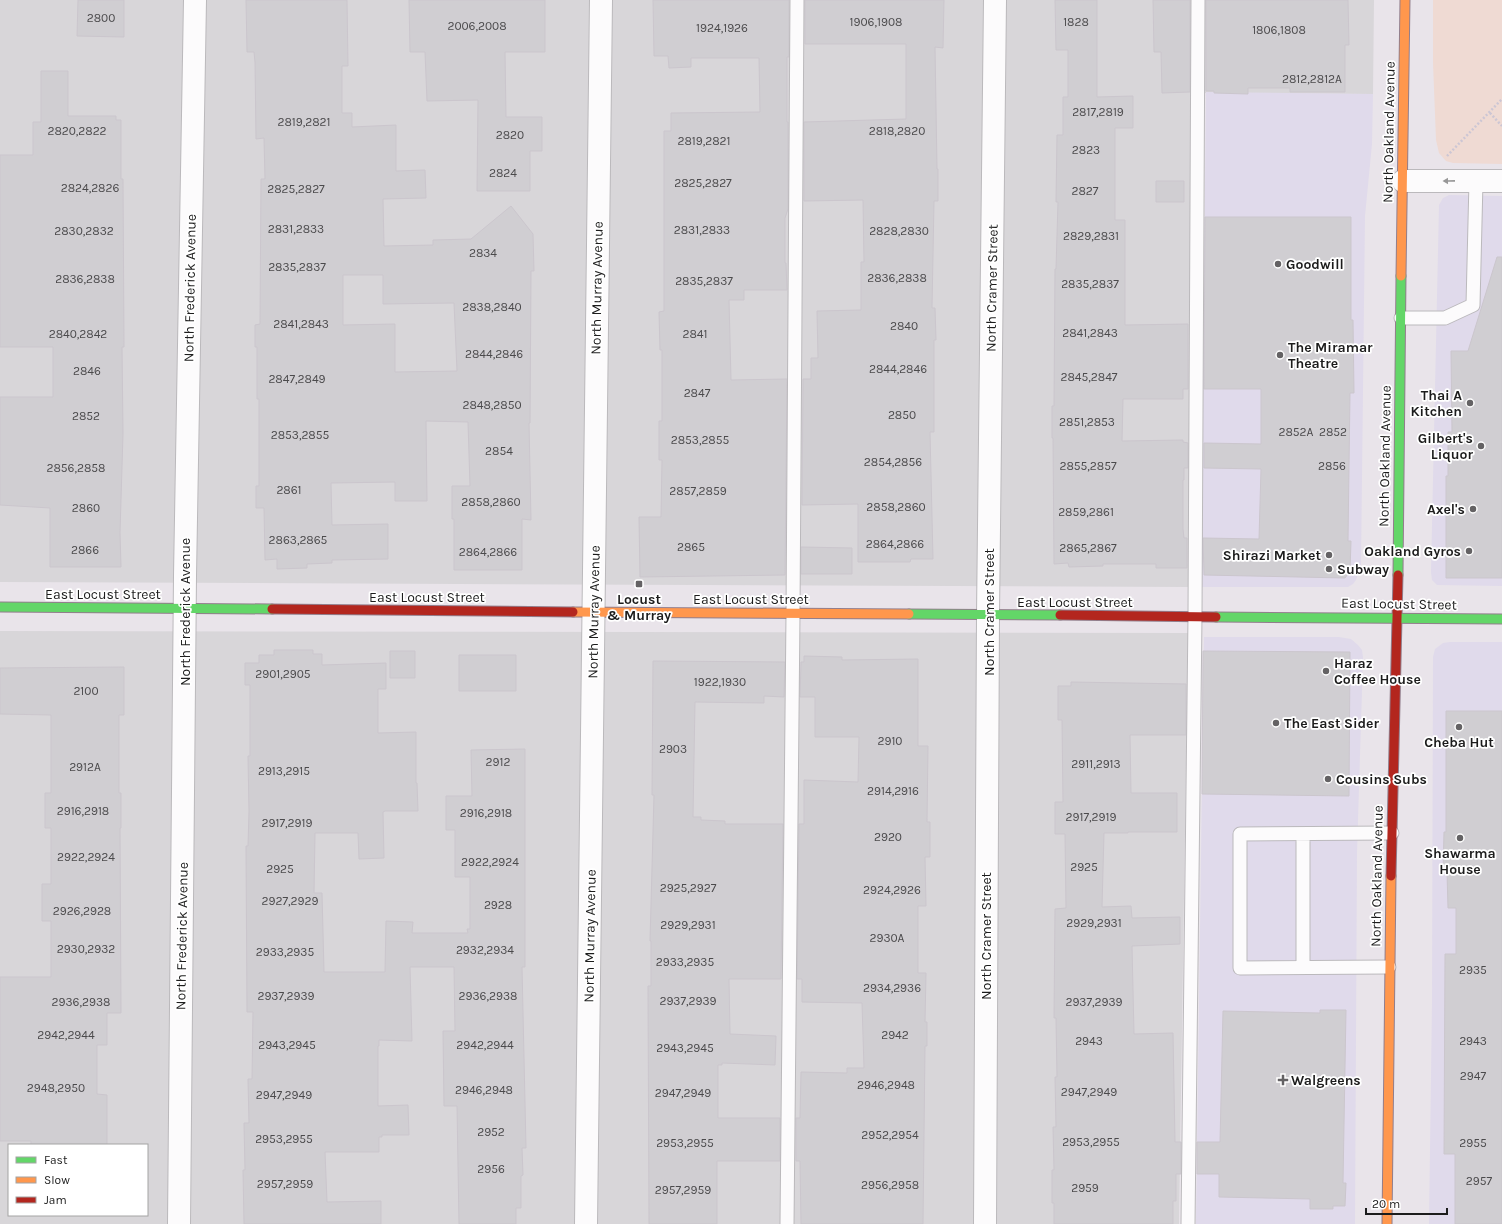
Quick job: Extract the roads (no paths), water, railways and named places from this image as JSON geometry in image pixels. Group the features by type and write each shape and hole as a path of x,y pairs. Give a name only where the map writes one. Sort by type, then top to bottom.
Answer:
{"main road":[{"name":"North Oakland Avenue","path":"1387,1224 1389,967 1397,618 1405,0"},
{"name":"East Locust Street","path":"0,607 1502,619"}],"street":[{"name":"North Frederick Avenue","path":"179,1224 185,609 195,0"},
{"name":"North Murray Avenue","path":"586,1224 601,0"},
{"name":"North Cramer Street","path":"985,1224 988,615 995,0"},
{"path":"1403,181 1502,181"}],"lane":[{"path":"787,1224 797,0"},
{"path":"1188,1224 1195,616 1198,0"},
{"path":"1401,318 1445,318 1473,305 1476,181"},
{"path":"1389,967 1240,968 1240,834 1392,833"},
{"path":"1303,834 1303,967"}],"place":[{"name":"Goodwill","path":"1278,264"},
{"name":"The Miramar Theatre","path":"1280,355"},
{"name":"Thai A Kitchen","path":"1470,403"},
{"name":"Gilbert's Liquor","path":"1481,446"},
{"name":"Axel's","path":"1473,509"},
{"name":"Oakland Gyros","path":"1469,551"},
{"name":"Shirazi Market","path":"1329,555"},
{"name":"Subway","path":"1329,569"},
{"name":"Locust & Murray","path":"639,584"},
{"name":"Haraz Coffee House","path":"1326,671"},
{"name":"The East Sider","path":"1276,723"},
{"name":"Cheba Hut","path":"1459,727"},
{"name":"Cousins Subs","path":"1328,779"},
{"name":"Shawarma House","path":"1460,838"},
{"name":"Walgreens","path":"1283,1080"}]}
